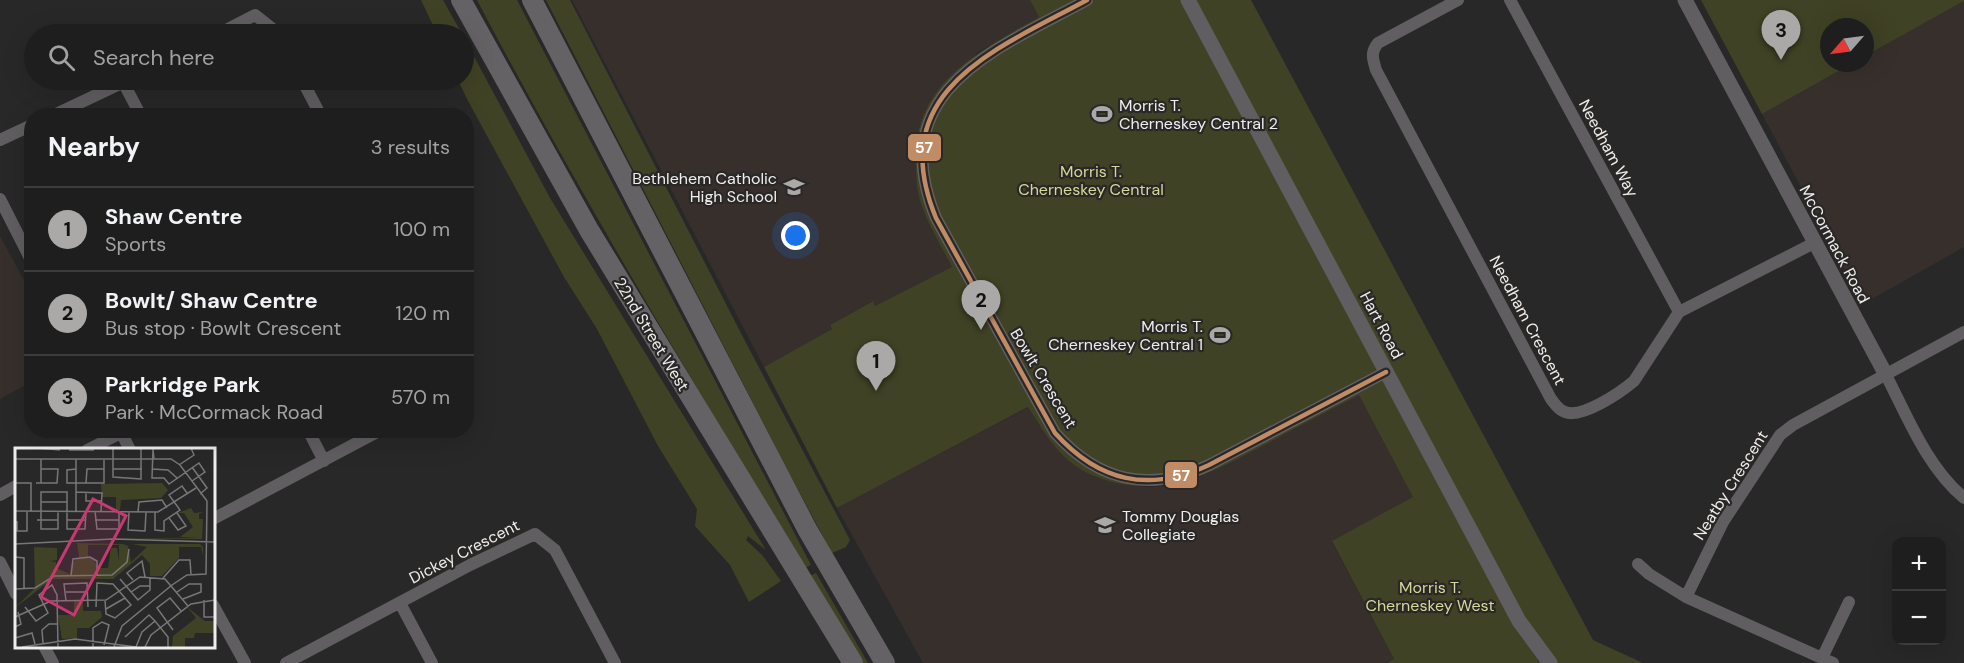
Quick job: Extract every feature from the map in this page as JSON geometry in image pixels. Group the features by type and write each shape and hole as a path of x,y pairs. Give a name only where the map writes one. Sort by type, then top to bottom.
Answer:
{"highway":[{"name":"22nd Street West","path":"460,0 473,24"},
{"path":"532,0 807,529 885,663"},
{"name":"22nd Street West","path":"474,25 589,230 853,663"}],"street":[{"name":"Bowlt Crescent","path":"1088,0 991,52 963,73 934,110 925,136 923,151 924,179 936,218 1055,433 1077,456 1105,472 1136,479 1166,479 1202,468 1386,372"},
{"name":"Hart Road","path":"1188,0 1519,621 1550,663"},
{"name":"Needham Crescent","path":"1458,0 1378,43 1371,55 1376,70 1558,408 1566,413 1585,411 1626,387 1634,381 1679,312 1814,243"},
{"name":"Needham Way","path":"1510,0 1679,312"},
{"name":"McCormack Road","path":"1685,0 1921,444 1939,470 1964,498"},
{"path":"237,24 255,15 266,24"},
{"path":"69,108 107,90"},
{"path":"130,90 138,108"},
{"path":"307,90 317,108"},
{"path":"0,140 24,129"},
{"path":"0,199 24,246"},
{"name":"Neatby Crescent","path":"1686,597 1723,522 1780,435 1793,425 1964,332"},
{"path":"91,448 110,438"},
{"path":"312,438 324,461"},
{"path":"214,518 366,438"},
{"path":"0,495 15,487"},
{"name":"Dickey Crescent","path":"286,663 470,565 535,534 555,550 615,663"},
{"path":"0,562 15,592"},
{"path":"1638,564 1649,574 1686,597 1827,661 1849,602"},
{"name":"Dickey Crescent","path":"400,603 432,663"},
{"path":"214,607 244,663"},
{"path":"45,648 53,663"}],"shaded area":[{"name":"Bethlehem Catholic High School","path":"572,0 1030,0 1039,17 978,52 928,106 922,122 916,155 919,196 925,214 953,267 875,306 872,301 832,324 830,326 832,329 764,367"},
{"path":"1964,1 1964,247 1863,304 1762,114 1837,72 1874,72 1874,51"},
{"path":"0,236 24,280 24,386 0,399"},
{"name":"Tommy Douglas Collegiate","path":"1359,394 1414,498 1332,542 1394,659 1387,663 923,663 837,508 1029,407 1038,424 1096,477 1117,483 1147,487 1166,486 1197,478"}],"green space":[{"path":"421,0 443,0 456,24 432,24"},
{"path":"477,0 517,0 811,565 805,568 679,357 596,216"},
{"path":"546,0 570,0 850,540 846,547 832,553"},
{"path":"1030,0 1251,0 1593,640 1643,663 1387,663 1394,659 1332,541 1413,497 1359,395 1219,468 1185,481 1149,486 1108,481 1077,467 1056,447 1028,407 837,508 764,367 832,329 830,325 873,301 875,306 952,267 919,197 916,170 918,134 926,110 938,90 955,72 995,43 1039,17"},
{"path":"1701,0 1964,0 1874,51 1874,18 1820,18 1820,72 1837,72 1762,114"},
{"path":"474,57 550,198 766,550 748,536 746,540 763,556 781,581 749,602 730,565 695,526 697,509 658,446 597,329 564,277 474,112 474,108 463,90 474,90"},
{"path":"816,573 868,663 861,663 808,577"}],"transit line":[{"name":"57","path":"1087,0 1018,37 986,57 958,79 937,106 925,137 924,174 936,218 1055,433 1089,463 1107,472 1126,478 1166,479 1209,465 1386,372"}],"place":[{"name":"Parkridge Park","path":"1781,60"},
{"name":"Morris T. Cherneskey Central 2","path":"1102,114"},
{"name":"Bethlehem Catholic High School","path":"794,187"},
{"name":"Bowlt/ Shaw Centre","path":"981,330"},
{"name":"Morris T. Cherneskey Central 1","path":"1220,335"},
{"name":"Shaw Centre","path":"876,391"},
{"name":"Tommy Douglas Collegiate","path":"1105,525"}],"park label":[{"name":"Morris T. Cherneskey Central","path":"1091,180"},
{"name":"Morris T. Cherneskey West","path":"1430,596"}]}
